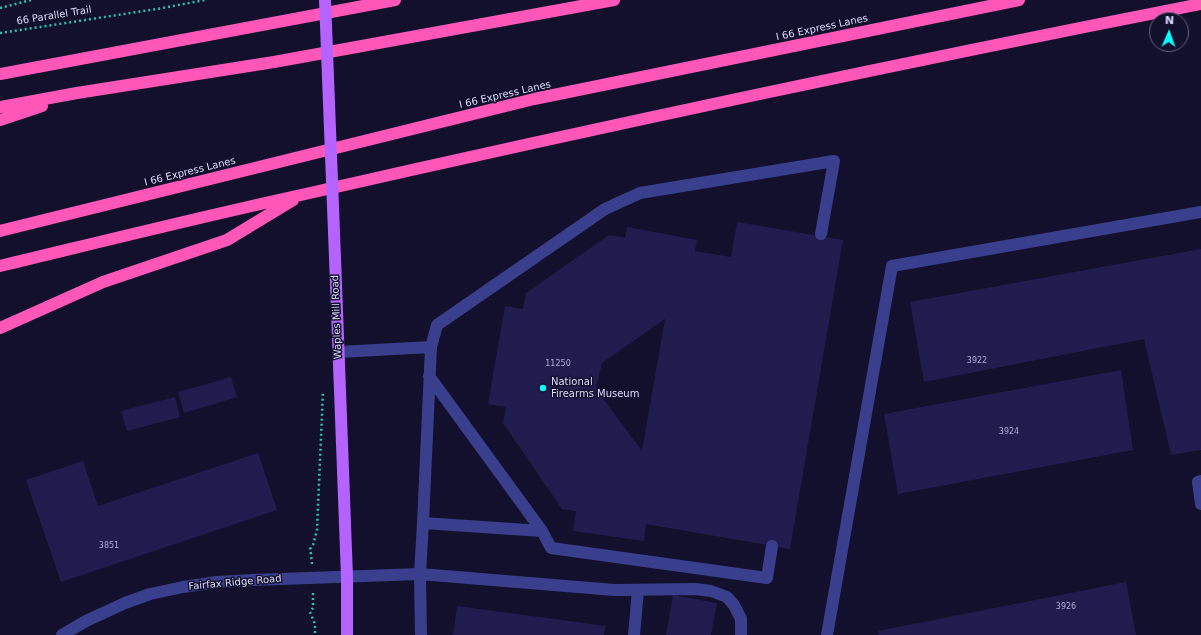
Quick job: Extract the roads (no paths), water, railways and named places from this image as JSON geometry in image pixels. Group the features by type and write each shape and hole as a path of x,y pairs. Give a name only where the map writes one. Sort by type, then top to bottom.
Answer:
{"highway":[{"path":"0,74 395,0"},
{"path":"0,107 77,93 274,62 614,0"},
{"name":"I 66 Express Lanes","path":"0,231 534,99 1019,0"},
{"path":"0,266 302,194 746,96 1015,40 1201,4"},
{"path":"0,120 77,93"},
{"path":"0,328 103,282 227,240 302,194"}],"main road":[{"name":"Waples Mill Road","path":"325,0 347,577 347,635"}],"street":[{"path":"421,635 420,574 430,347 437,325 605,209 640,193 834,161 821,234"},
{"path":"827,635 892,266 1201,212"},
{"path":"339,352 430,347"},
{"path":"429,376 542,531 551,548 767,578 772,546"},
{"path":"1201,481 1198,482 1201,504"},
{"path":"423,523 542,531"},
{"name":"Fairfax Ridge Road","path":"62,635 86,621 125,603 150,594 183,587 217,582 253,580 420,574 614,590 695,589 711,591 727,597 734,605 741,619 742,635"},
{"path":"634,635 638,590"}],"place":[{"name":"National Firearms Museum","path":"543,388"}]}
